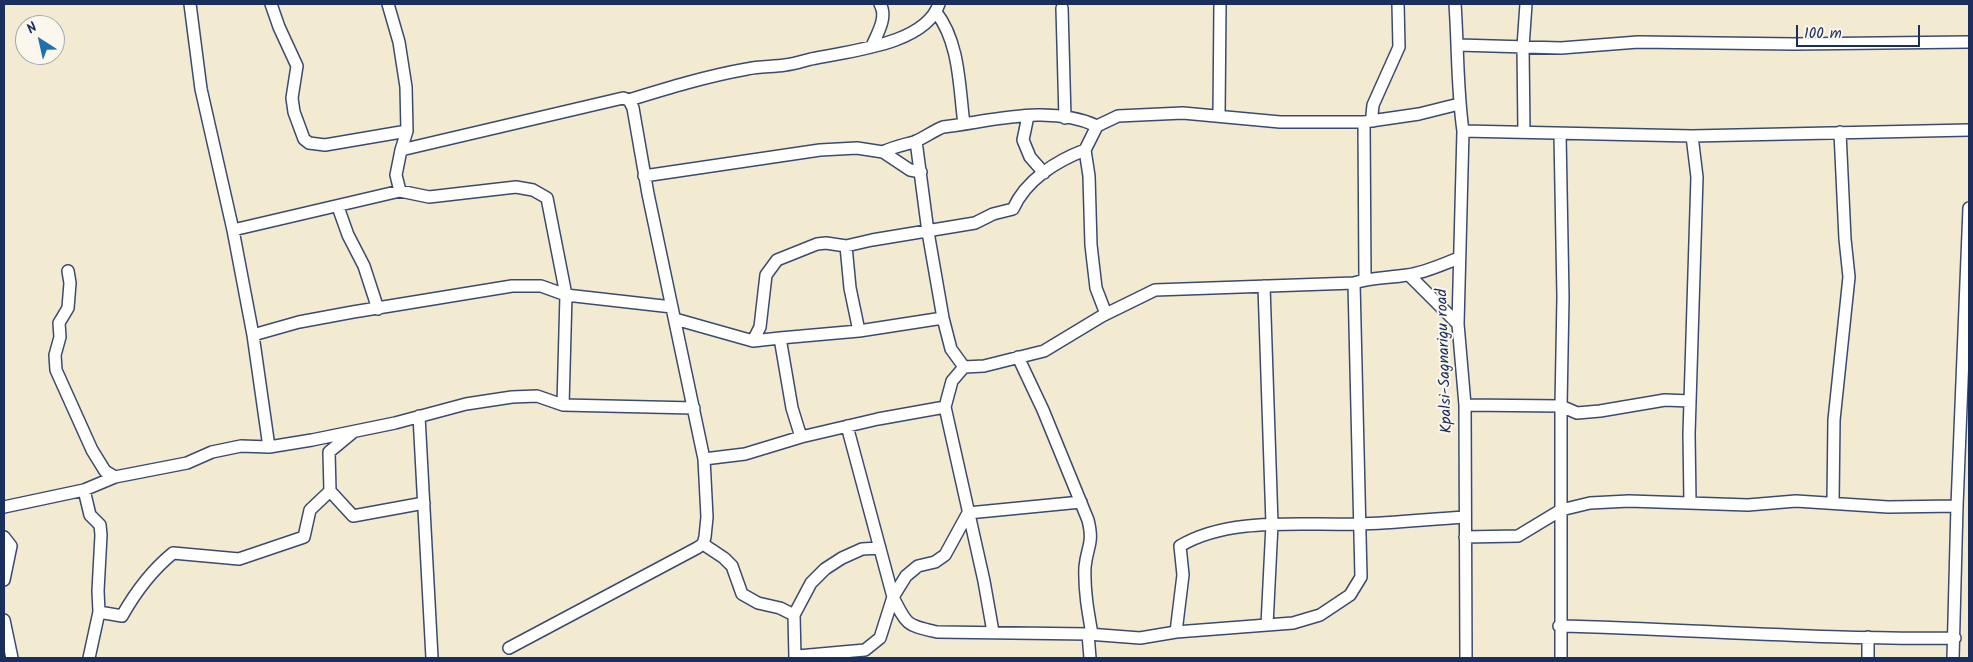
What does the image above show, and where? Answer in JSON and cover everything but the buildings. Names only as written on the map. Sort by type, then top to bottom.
[{"type":"street","points":[[190,4],[201,89],[233,230],[252,335],[269,447]]},
{"type":"street","points":[[271,4],[279,27],[297,66],[292,98],[294,112],[304,139],[309,143],[325,145],[408,131]]},
{"type":"street","points":[[388,4],[399,42],[406,87],[408,131],[401,150],[396,175],[400,191]]},
{"type":"street","points":[[872,46],[879,31],[883,14],[880,4]]},
{"type":"street","points":[[1219,116],[1220,4]]},
{"type":"street","points":[[1365,279],[1368,121],[1372,115],[1373,105],[1399,47],[1398,4]]},
{"type":"street","name":"Kpalsi-Sagnarigu road","points":[[1455,4],[1459,104],[1463,131],[1458,324],[1465,405],[1466,658]]},
{"type":"street","points":[[1524,132],[1523,47],[1526,4]]},
{"type":"street","points":[[401,150],[624,98],[629,100],[681,84],[749,68],[787,65],[812,58],[858,52],[902,37],[921,28],[938,8],[954,45],[964,124]]},
{"type":"street","points":[[1062,8],[1066,118]]},
{"type":"street","points":[[1458,46],[1561,48],[1638,42],[1794,44],[1969,42]]},
{"type":"street","points":[[629,100],[633,108],[644,176],[704,459],[707,517],[703,544]]},
{"type":"street","points":[[1106,314],[1096,288],[1091,245],[1090,184],[1085,150],[1097,126],[1118,116],[1183,113],[1280,122],[1368,121],[1420,114],[1459,104]]},
{"type":"street","points":[[883,152],[894,146],[916,141],[935,130],[964,124],[1043,114],[1086,121],[1097,126]]},
{"type":"street","points":[[1028,116],[1023,140],[1030,157],[1044,173]]},
{"type":"street","points":[[1463,131],[1692,136],[1969,130]]},
{"type":"street","points":[[1833,502],[1834,420],[1849,277],[1845,239],[1840,132]]},
{"type":"street","points":[[1560,134],[1563,297],[1559,626],[1561,658]]},
{"type":"street","points":[[1690,502],[1690,401],[1697,177],[1692,136]]},
{"type":"street","points":[[916,141],[928,232],[943,318],[951,349],[964,367]]},
{"type":"street","points":[[644,176],[820,150],[857,148],[883,152],[910,170],[921,172]]},
{"type":"street","points":[[752,341],[760,327],[766,275],[777,260],[817,244],[826,243],[846,246],[975,223],[993,214],[1013,209],[1018,198],[1030,184],[1064,158],[1085,150]]},
{"type":"street","points":[[233,230],[400,191],[429,197],[516,187],[534,190],[547,198],[566,295],[563,404]]},
{"type":"street","points":[[338,207],[348,234],[364,266],[378,309]]},
{"type":"street","points":[[1953,658],[1957,506],[1965,428],[1969,208]]},
{"type":"street","points":[[846,246],[850,288],[859,331]]},
{"type":"street","points":[[993,632],[984,581],[945,407],[952,381],[964,367],[984,366],[1044,351],[1106,314],[1155,290],[1354,283],[1365,279],[1409,275],[1459,258]]},
{"type":"street","points":[[68,271],[70,283],[68,308],[59,323],[60,337],[55,355],[56,370],[92,450],[104,471],[115,477]]},
{"type":"street","points":[[1409,275],[1458,324]]},
{"type":"street","points":[[847,426],[893,597],[905,622],[916,627],[938,632],[1090,634],[1140,638],[1176,632],[1294,623],[1320,615],[1350,595],[1361,577],[1358,524],[1354,283]]},
{"type":"street","points":[[252,335],[299,322],[512,286],[542,286],[566,295],[672,307]]},
{"type":"street","points":[[1264,286],[1272,524],[1267,625]]},
{"type":"street","points":[[675,319],[752,341],[859,331],[943,318]]},
{"type":"street","points":[[780,338],[792,408],[800,437]]},
{"type":"street","points":[[1018,356],[1043,410],[1081,502],[1091,533],[1085,564],[1090,658]]},
{"type":"street","points":[[4,507],[84,490],[115,477],[186,463],[212,452],[241,446],[269,447],[356,430],[466,404],[512,397],[537,396],[563,404],[694,408]]},
{"type":"street","points":[[1465,405],[1561,406],[1577,413],[1665,400],[1690,401]]},
{"type":"street","points":[[704,459],[745,454],[800,437],[945,407]]},
{"type":"street","points":[[419,416],[432,658]]},
{"type":"street","points":[[356,430],[329,452],[330,491],[353,516],[424,503]]},
{"type":"street","points":[[84,490],[90,516],[100,525],[101,535],[98,591],[99,612],[89,658]]},
{"type":"street","points":[[99,612],[122,616],[136,591],[156,567],[173,553],[239,559],[304,537],[310,510],[330,491]]},
{"type":"street","points":[[1465,537],[1518,536],[1561,510],[1590,503],[1629,501],[1748,505],[1771,502],[1833,502],[1888,507],[1957,506]]},
{"type":"street","points":[[968,513],[1081,502]]},
{"type":"street","points":[[880,548],[862,549],[842,558],[825,569],[811,583],[794,615],[795,658],[798,656],[865,650],[880,638],[893,597],[911,571],[918,566],[935,562],[945,555],[968,513]]},
{"type":"street","points":[[1176,632],[1183,575],[1180,546],[1195,537],[1217,531],[1272,524],[1358,524],[1465,517]]},
{"type":"street","points":[[4,536],[11,546],[4,580]]},
{"type":"street","points":[[1957,542],[1969,543]]},
{"type":"street","points":[[703,544],[724,558],[732,566],[742,594],[758,603],[780,608],[794,615]]},
{"type":"street","points":[[509,648],[703,544]]},
{"type":"street","points":[[4,620],[12,658]]},
{"type":"street","points":[[1559,626],[1868,638],[1955,638]]},
{"type":"street","points":[[1868,638],[1868,658]]}]
